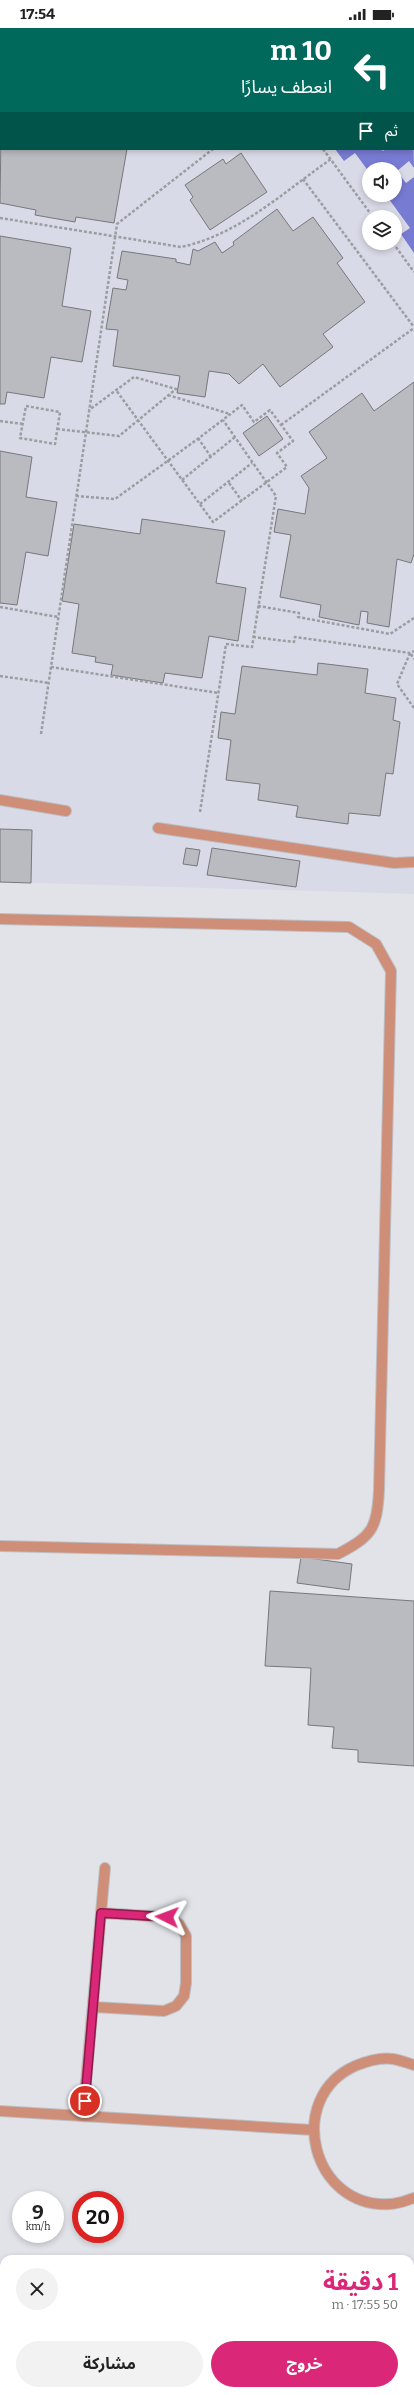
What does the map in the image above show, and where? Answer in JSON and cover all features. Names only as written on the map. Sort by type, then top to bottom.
[{"type":"lane","points":[[0,800],[66,811]]},
{"type":"lane","points":[[158,828],[394,863],[414,862]]},
{"type":"lane","points":[[0,919],[349,927],[376,944],[391,971],[391,995],[378,1518],[362,1541],[338,1554],[0,1546]]},
{"type":"lane","points":[[83,2116],[94,2007],[105,1868]]},
{"type":"lane","points":[[94,2007],[164,2011],[176,2006],[184,1996],[186,1983],[186,1936],[179,1924],[167,1917],[101,1913]]},
{"type":"lane","points":[[414,2064],[393,2059],[369,2060],[347,2070],[329,2086],[318,2107],[313,2130],[317,2154],[322,2165],[328,2175],[345,2192],[367,2202],[391,2204],[414,2198]]},
{"type":"lane","points":[[0,2111],[313,2130]]},
{"type":"path","points":[[41,734],[117,224],[212,150]]},
{"type":"path","points":[[324,150],[368,210]]},
{"type":"path","points":[[0,218],[115,238],[181,247],[199,243],[230,230],[331,159]]},
{"type":"path","points":[[281,425],[414,327],[303,179]]},
{"type":"path","points":[[398,250],[414,272]]},
{"type":"path","points":[[57,429],[119,436],[176,389],[134,377],[89,410]]},
{"type":"path","points":[[76,496],[115,500],[168,461],[242,405],[254,422],[270,410],[293,441],[277,453],[287,467],[213,522],[200,504],[168,461],[116,390]]},
{"type":"path","points":[[168,396],[230,414]]},
{"type":"path","points":[[26,406],[60,412],[57,429],[55,444],[20,438],[26,406]]},
{"type":"path","points":[[197,834],[226,644],[252,647],[276,496],[222,420]]},
{"type":"path","points":[[0,421],[23,424]]},
{"type":"path","points":[[182,480],[235,437]]},
{"type":"path","points":[[198,438],[211,457]]},
{"type":"path","points":[[200,504],[229,483],[252,463]]},
{"type":"path","points":[[229,483],[242,501]]},
{"type":"path","points":[[258,606],[299,613],[298,618],[390,634],[414,618]]},
{"type":"path","points":[[0,607],[58,617]]},
{"type":"path","points":[[253,637],[294,642],[295,637],[410,653],[414,651]]},
{"type":"path","points":[[410,653],[414,659]]},
{"type":"path","points":[[410,653],[397,684],[414,708]]},
{"type":"path","points":[[51,667],[219,693]]},
{"type":"path","points":[[0,676],[49,683]]},
{"type":"shaded area","points":[[0,150],[414,150],[414,894],[0,882]]},
{"type":"water","points":[[336,150],[414,150],[414,168],[409,161],[402,167],[402,162],[362,162],[355,153],[344,161]]},
{"type":"water","points":[[414,177],[414,253],[402,235],[402,233],[410,228],[402,217],[402,210],[397,210],[391,202],[402,202],[402,178],[406,183]]},
{"type":"building","points":[[1,150],[127,150],[114,223],[76,217],[75,222],[35,215],[36,210],[0,203]]},
{"type":"building","points":[[241,153],[267,192],[210,230],[190,200],[193,197],[185,185],[223,159],[226,164]]},
{"type":"building","points":[[277,209],[293,231],[313,217],[343,258],[337,263],[365,302],[323,334],[333,347],[280,387],[263,364],[239,384],[229,374],[209,371],[205,397],[177,393],[180,376],[113,366],[118,330],[106,329],[113,288],[126,290],[128,280],[117,278],[122,251],[176,259],[176,262],[190,265],[193,249],[198,251],[215,242],[222,253],[234,245],[233,242]]},
{"type":"building","points":[[0,236],[71,248],[62,306],[91,311],[82,362],[51,357],[44,398],[7,392],[5,404],[0,404]]},
{"type":"building","points":[[414,382],[414,554],[411,563],[397,559],[389,627],[367,623],[368,612],[361,611],[359,625],[319,617],[321,605],[280,597],[291,535],[274,532],[278,509],[305,514],[309,488],[301,476],[327,458],[309,432],[362,393],[374,411]]},
{"type":"building","points":[[267,416],[283,439],[259,456],[243,433]]},
{"type":"building","points":[[0,451],[32,457],[26,497],[57,502],[48,556],[26,552],[17,605],[0,603]]},
{"type":"building","points":[[142,519],[225,531],[216,583],[246,588],[238,641],[209,636],[202,678],[165,673],[163,683],[111,675],[113,665],[95,662],[96,657],[72,653],[79,604],[62,601],[74,524],[140,534]]},
{"type":"building","points":[[318,663],[368,669],[365,693],[396,698],[393,720],[400,722],[393,774],[386,773],[380,816],[349,813],[348,824],[296,817],[298,806],[258,800],[260,784],[226,780],[231,740],[218,738],[221,712],[235,714],[242,666],[317,675]]},
{"type":"building","points":[[0,829],[32,830],[31,883],[0,882]]},
{"type":"building","points":[[186,848],[200,850],[197,866],[183,864]]},
{"type":"building","points":[[212,848],[300,861],[296,887],[207,875]]},
{"type":"building","points":[[301,1557],[352,1564],[349,1590],[297,1583]]},
{"type":"building","points":[[270,1591],[414,1601],[414,1766],[358,1762],[358,1750],[332,1748],[334,1727],[308,1725],[311,1668],[265,1666]]},
{"type":"route","points":[[85,2101],[101,1913],[167,1917]]}]
